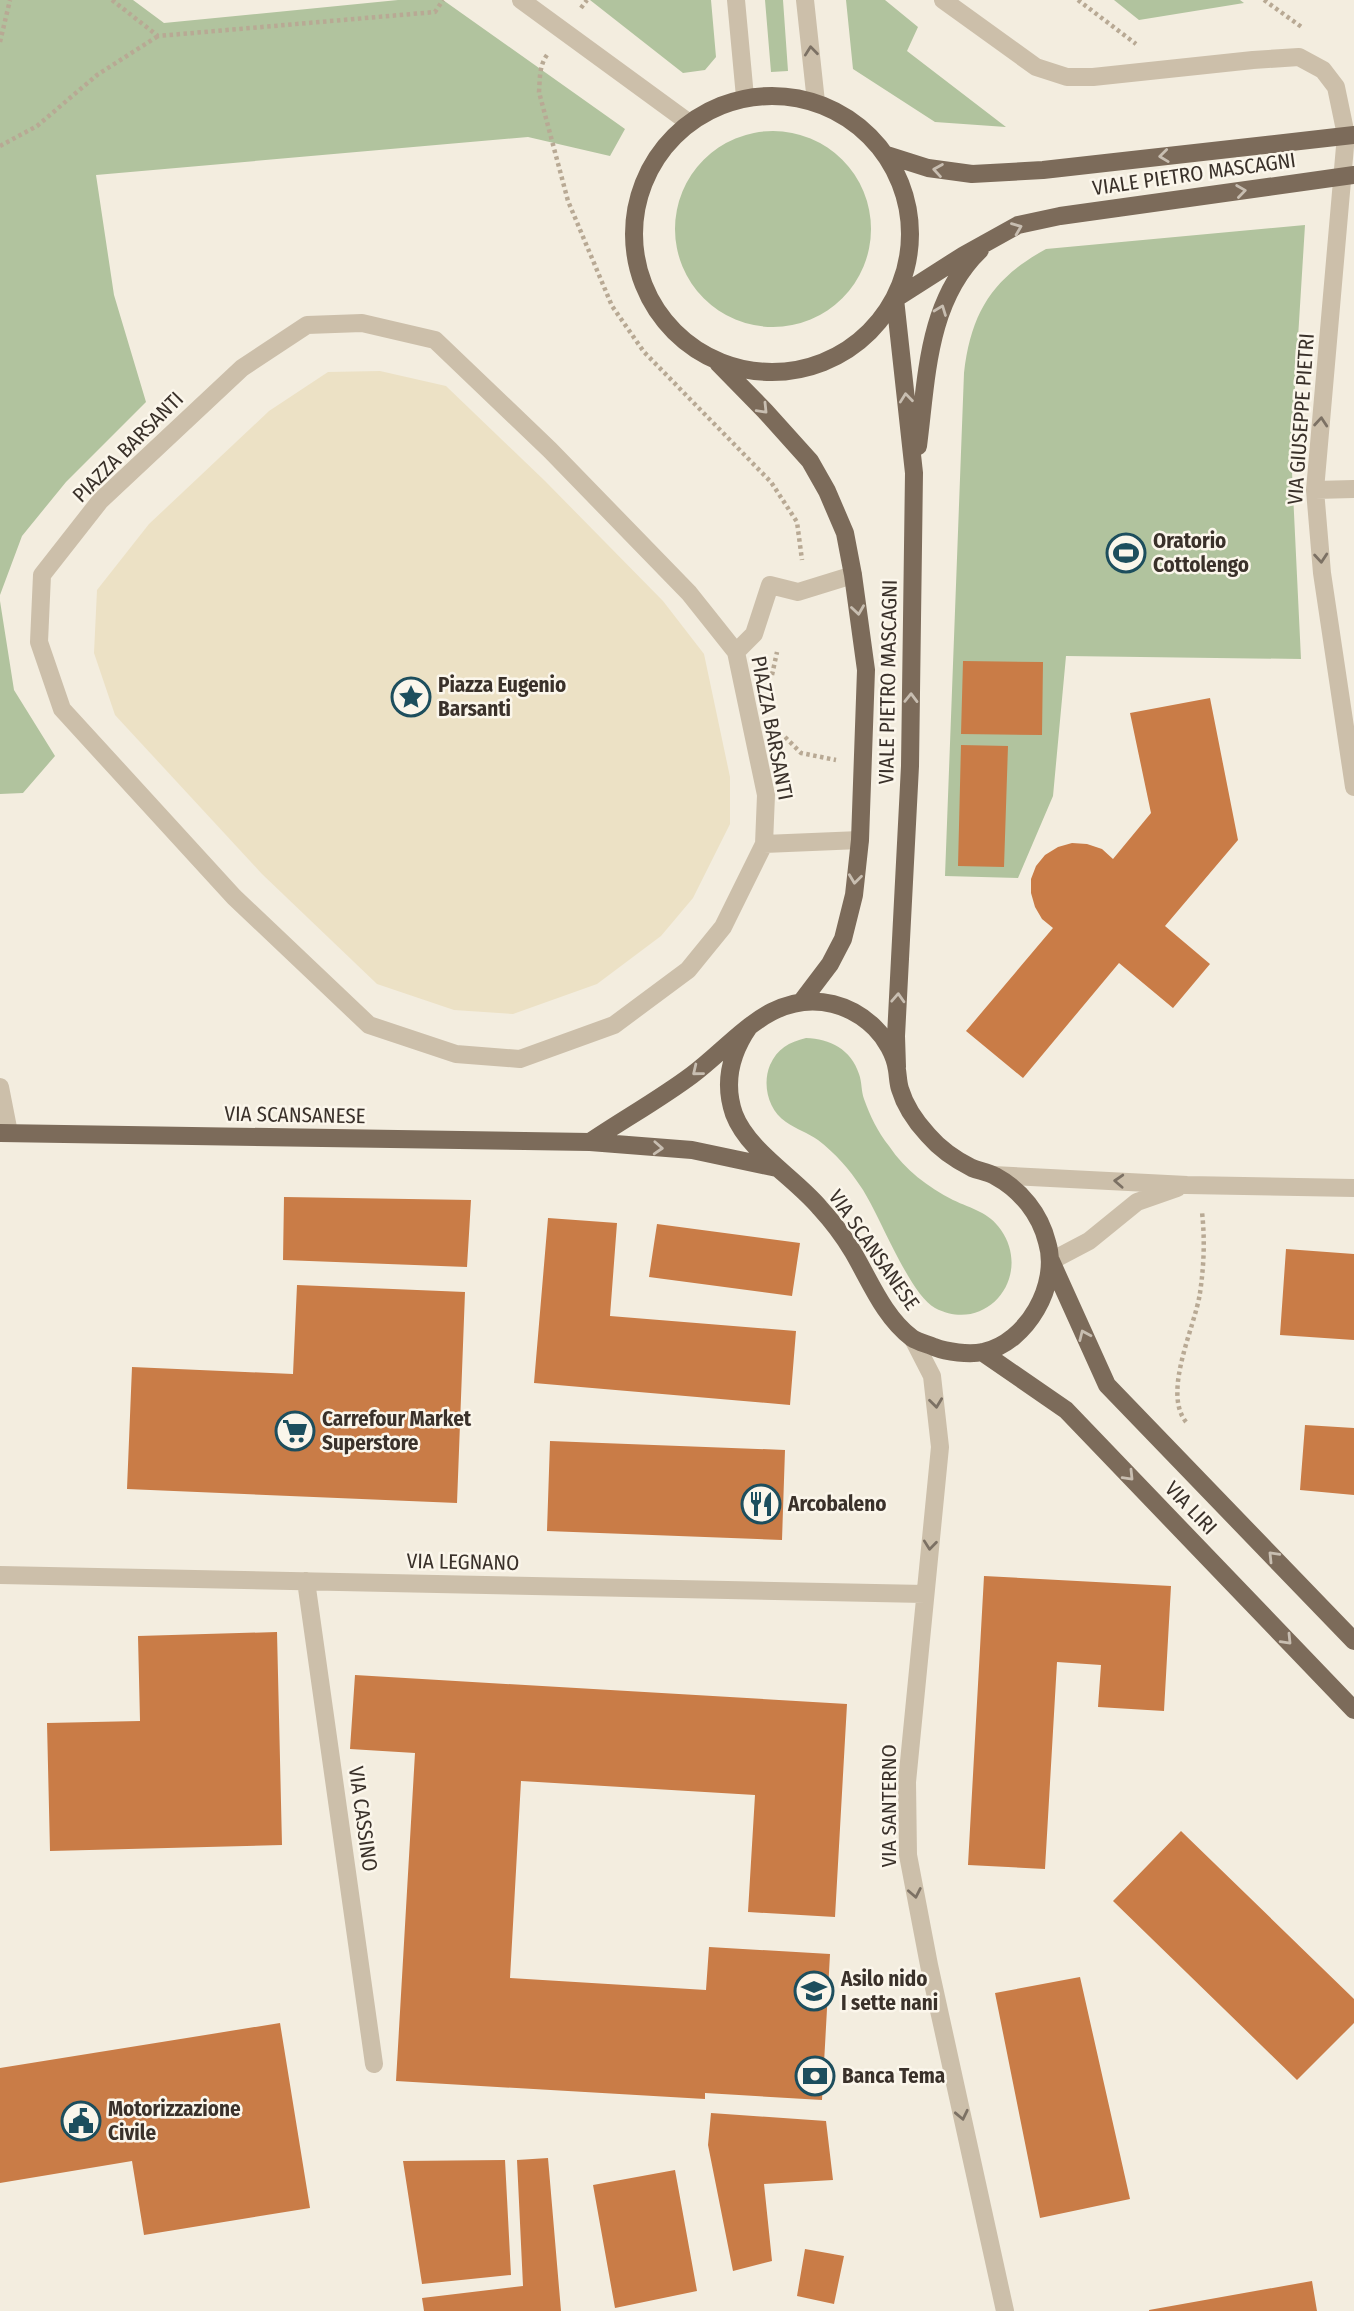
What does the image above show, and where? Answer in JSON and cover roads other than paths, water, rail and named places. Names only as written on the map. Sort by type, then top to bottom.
[{"type":"main road","name":"VIALE PIETRO MASCAGNI","points":[[715,361],[755,372],[797,370],[836,357],[870,332],[895,299],[908,264],[911,226],[903,189],[887,155],[856,123],[816,102],[781,95],[745,97],[715,107],[688,122],[655,157],[635,201],[632,249],[646,296],[675,335],[715,361],[810,461],[827,491],[845,533],[866,670],[860,840],[854,895],[843,939],[830,964],[802,1001]]},
{"type":"main road","name":"VIALE PIETRO MASCAGNI","points":[[887,155],[928,168],[972,174],[1044,170],[1350,135]]},
{"type":"main road","name":"VIALE PIETRO MASCAGNI","points":[[895,299],[964,254],[1018,225],[1060,216],[1349,176]]},
{"type":"main road","points":[[914,473],[931,343],[937,320],[958,278],[973,257],[991,240]]},
{"type":"main road","name":"VIALE PIETRO MASCAGNI","points":[[895,299],[914,473],[910,766],[896,1036],[897,1066]]},
{"type":"main road","name":"VIA SCANSANESE","points":[[590,1142],[694,1074],[764,1014],[782,1005],[802,1001],[822,1001],[843,1006],[861,1016],[883,1038],[897,1066],[899,1087],[920,1126],[952,1156],[1008,1184],[1032,1209],[1042,1226],[1051,1261],[1047,1286],[1031,1318],[1009,1340],[982,1352],[944,1351],[913,1339],[895,1322],[851,1248],[821,1208],[744,1132],[735,1115],[730,1097],[732,1059],[738,1042],[749,1027]]},
{"type":"main road","name":"VIA SCANSANESE","points":[[4,1133],[590,1142],[692,1150],[780,1169]]},
{"type":"main road","name":"VIA LIRI","points":[[1051,1261],[1107,1385],[1354,1641]]},
{"type":"main road","name":"VIA LIRI","points":[[982,1352],[1066,1410],[1354,1710]]},
{"type":"street","points":[[521,0],[688,122]]},
{"type":"street","points":[[736,0],[745,97]]},
{"type":"street","points":[[805,0],[816,102]]},
{"type":"street","name":"VIA GIUSEPPE PIETRI","points":[[948,1],[1036,66],[1066,77],[1093,77],[1299,57],[1323,69],[1336,87],[1350,135],[1349,176],[1315,490],[1322,573],[1354,787]]},
{"type":"street","name":"PIAZZA BARSANTI","points":[[362,323],[435,340],[550,450],[689,593],[736,652],[766,794],[764,844],[723,927],[688,970],[614,1025],[520,1059],[456,1054],[369,1025],[234,897],[61,709],[39,642],[42,575],[100,501],[242,368],[307,325],[362,323]]},
{"type":"street","points":[[1315,490],[1354,489]]},
{"type":"street","points":[[736,652],[754,634],[770,585],[798,592],[853,575]]},
{"type":"street","points":[[764,844],[860,840]]},
{"type":"street","points":[[0,1087],[4,1133]]},
{"type":"street","name":"VIA SCANSANESE","points":[[993,1175],[1187,1185],[1354,1188]]},
{"type":"street","name":"VIA SCANSANESE","points":[[1051,1261],[1089,1241],[1137,1202],[1187,1185]]},
{"type":"street","name":"VIA SANTERNO","points":[[913,1339],[932,1376],[940,1447],[907,1782],[908,1855],[932,1978],[1005,2311]]},
{"type":"street","name":"VIA LEGNANO","points":[[0,1575],[925,1594]]},
{"type":"street","name":"VIA CASSINO","points":[[306,1581],[374,2064]]},
{"type":"place","name":"Oratorio Cottolengo","points":[[1126,553]]},
{"type":"place","name":"Piazza Eugenio Barsanti","points":[[411,697]]},
{"type":"place","name":"Carrefour Market Superstore","points":[[295,1431]]},
{"type":"place","name":"Arcobaleno","points":[[761,1504]]},
{"type":"place","name":"Asilo nido I sette nani","points":[[814,1991]]},
{"type":"place","name":"Banca Tema","points":[[815,2076]]},
{"type":"place","name":"Motorizzazione Civile","points":[[81,2121]]}]
